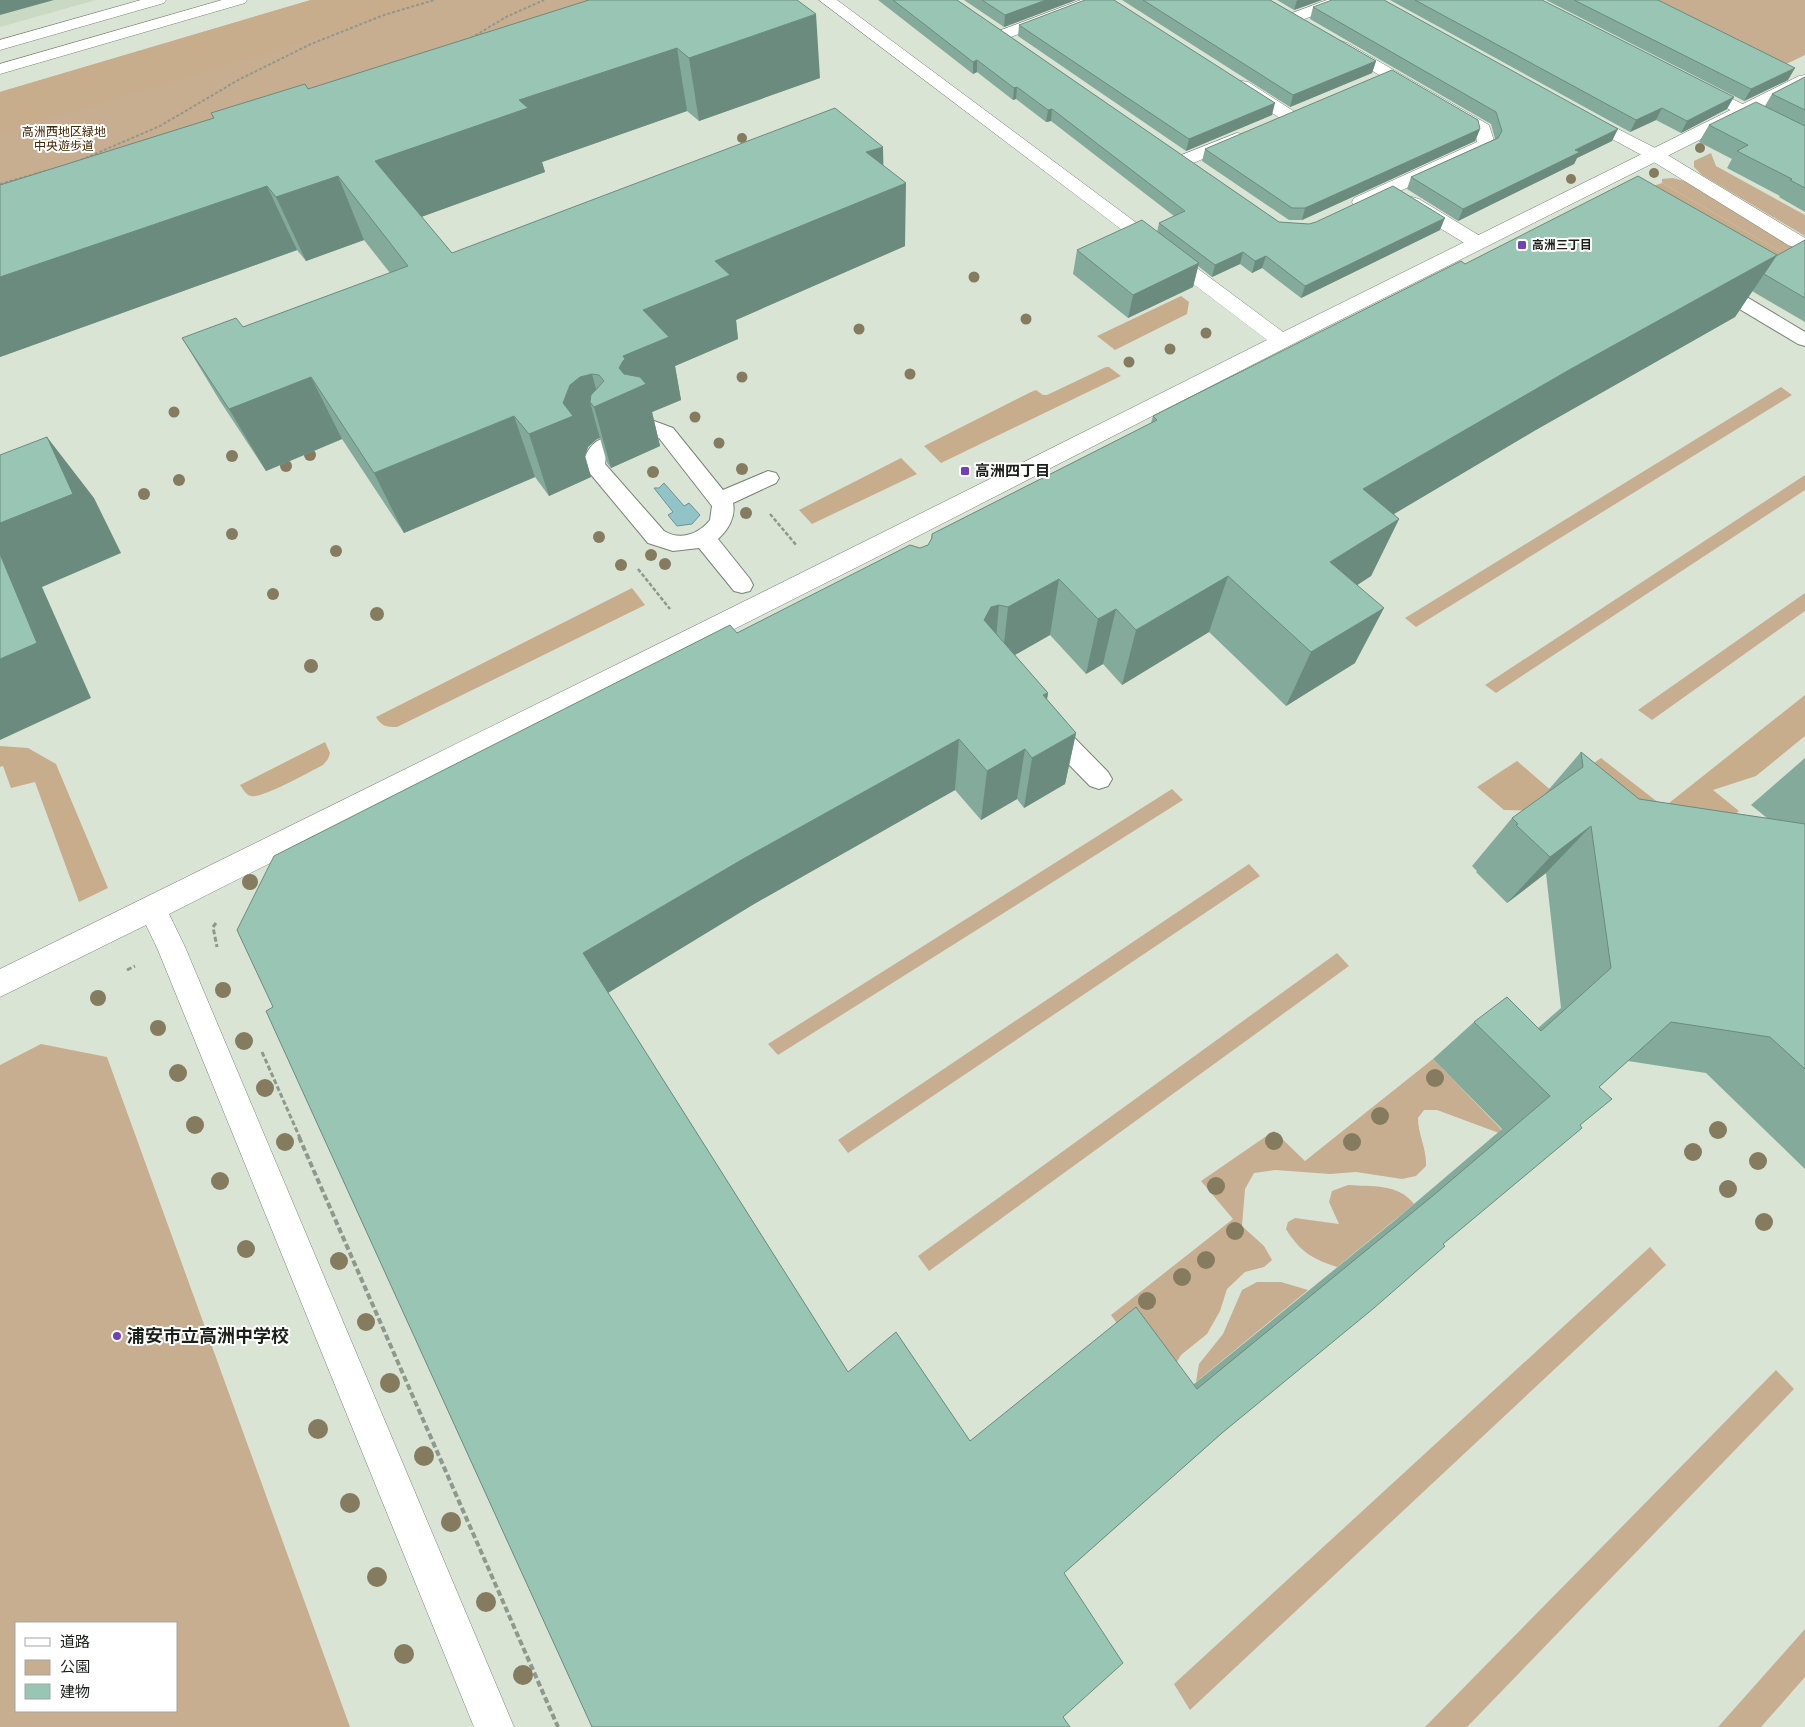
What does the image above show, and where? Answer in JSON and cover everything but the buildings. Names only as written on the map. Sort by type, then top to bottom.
[{"type":"street","points":[[0,45],[158,0]]},
{"type":"street","points":[[0,69],[239,0]]},
{"type":"street","points":[[827,0],[1282,341]]},
{"type":"street","points":[[1002,35],[1096,0]]},
{"type":"street","points":[[1293,18],[1341,0]]},
{"type":"street","points":[[1278,9],[1309,27]]},
{"type":"street","points":[[987,25],[1018,46]]},
{"type":"street","points":[[1325,36],[1483,129],[1486,144],[1347,208]]},
{"type":"street","points":[[1370,81],[1388,74]]},
{"type":"street","points":[[1232,79],[1289,116]]},
{"type":"street","points":[[1684,80],[1805,142]]},
{"type":"street","points":[[0,984],[875,548],[1282,341],[1805,80]]},
{"type":"street","points":[[1566,106],[1655,155],[1795,241],[1805,245]]},
{"type":"street","points":[[1272,123],[1307,108]]},
{"type":"street","points":[[1185,160],[1254,131]]},
{"type":"street","points":[[1168,149],[1200,170]]},
{"type":"street","points":[[1390,189],[1478,243]]},
{"type":"street","points":[[151,908],[171,947],[494,1727]]},
{"type":"lane","points":[[1568,198],[1588,210]]},
{"type":"lane","points":[[1696,274],[1805,340]]},
{"type":"lane","points":[[608,444],[596,453],[594,465],[656,537],[663,542],[680,544],[704,538],[713,532],[723,519],[723,504],[666,434],[654,428],[646,429]]},
{"type":"lane","points":[[720,500],[768,478]]},
{"type":"lane","points":[[704,538],[742,584]]},
{"type":"lane","points":[[875,548],[891,565]]},
{"type":"lane","points":[[1034,712],[1099,779]]},
{"type":"path","points":[[74,162],[134,140],[186,113],[239,79],[300,49],[392,11],[434,0]]},
{"type":"path","points":[[471,38],[494,22],[522,8],[544,0]]},
{"type":"path","points":[[0,184],[55,168]]},
{"type":"path","points":[[258,1043],[558,1727]]},
{"type":"shaded area","points":[[0,0],[96,0],[0,27]]},
{"type":"shaded area","points":[[311,0],[440,0],[0,134],[0,92]]},
{"type":"shaded area","points":[[1662,183],[1805,266],[1805,275],[1653,186]]},
{"type":"shaded area","points":[[1181,296],[1189,302],[1187,314],[1115,350],[1097,336]]},
{"type":"shaded area","points":[[1109,367],[1121,376],[941,463],[924,446],[1031,392],[1036,390],[1043,395],[1047,395]]},
{"type":"shaded area","points":[[901,458],[917,474],[812,524],[799,510]]},
{"type":"shaded area","points":[[632,588],[645,605],[397,727],[384,725],[376,717]]},
{"type":"shaded area","points":[[1805,695],[1805,736],[1756,776],[1713,790],[1739,811],[1706,839],[1547,811],[1504,810],[1477,787],[1517,761],[1553,792],[1601,758],[1664,807]]},
{"type":"shaded area","points":[[325,742],[330,753],[328,759],[323,765],[298,778],[257,796],[251,796],[240,785]]},
{"type":"shaded area","points":[[0,746],[28,748],[56,764],[108,888],[79,902],[35,782],[11,788],[3,766],[0,767]]},
{"type":"green space","name":"高洲西地区緑地 中央遊歩道","points":[[311,0],[702,0],[0,226],[0,92]]},
{"type":"green space","points":[[1632,0],[1805,0],[1805,55],[1774,70]]},
{"type":"green space","points":[[1711,153],[1716,166],[1805,215],[1805,236],[1702,175],[1694,167],[1694,161]]},
{"type":"green space","points":[[1673,178],[1688,182],[1799,247],[1805,266],[1662,183],[1662,179]]},
{"type":"green space","points":[[1781,387],[1792,395],[1416,627],[1405,618]]},
{"type":"green space","points":[[1805,475],[1805,490],[1496,693],[1485,685]]},
{"type":"green space","points":[[1805,593],[1805,611],[1652,720],[1638,710]]},
{"type":"green space","points":[[1172,789],[1183,800],[778,1055],[768,1044]]},
{"type":"green space","points":[[1249,864],[1260,876],[848,1153],[838,1140]]},
{"type":"green space","points":[[1337,953],[1349,966],[929,1271],[918,1256]]},
{"type":"green space","name":"浦安市立高洲中学校","points":[[41,1044],[107,1057],[350,1727],[0,1727],[0,1065]]},
{"type":"green space","points":[[1433,1059],[1501,1129],[1499,1133],[1437,1110],[1424,1110],[1418,1118],[1426,1166],[1416,1176],[1402,1179],[1356,1172],[1330,1174],[1275,1170],[1254,1173],[1245,1189],[1242,1226],[1264,1246],[1272,1260],[1264,1267],[1245,1272],[1227,1289],[1220,1311],[1207,1334],[1181,1355],[1162,1387],[1111,1315],[1233,1219],[1201,1181],[1274,1131],[1305,1161]]},
{"type":"green space","points":[[1348,1185],[1392,1189],[1408,1197],[1414,1204],[1337,1267],[1308,1254],[1296,1244],[1286,1229],[1288,1222],[1295,1218],[1339,1224],[1329,1202],[1332,1191]]},
{"type":"green space","points":[[1650,1247],[1666,1265],[1190,1710],[1174,1684]]},
{"type":"green space","points":[[1257,1282],[1281,1282],[1308,1290],[1196,1382],[1199,1364],[1223,1334],[1242,1290]]},
{"type":"green space","points":[[1776,1370],[1794,1389],[1467,1727],[1425,1727]]},
{"type":"green space","points":[[1805,1629],[1805,1677],[1761,1727],[1718,1727]]},
{"type":"water","points":[[664,483],[684,506],[689,503],[700,515],[692,524],[677,526],[668,515],[673,512],[654,488],[659,488]]},
{"type":"place","name":"高洲三丁目","points":[[1522,245]]},
{"type":"place","name":"高洲四丁目","points":[[965,471]]},
{"type":"place","name":"浦安市立高洲中学校","points":[[117,1336]]}]
